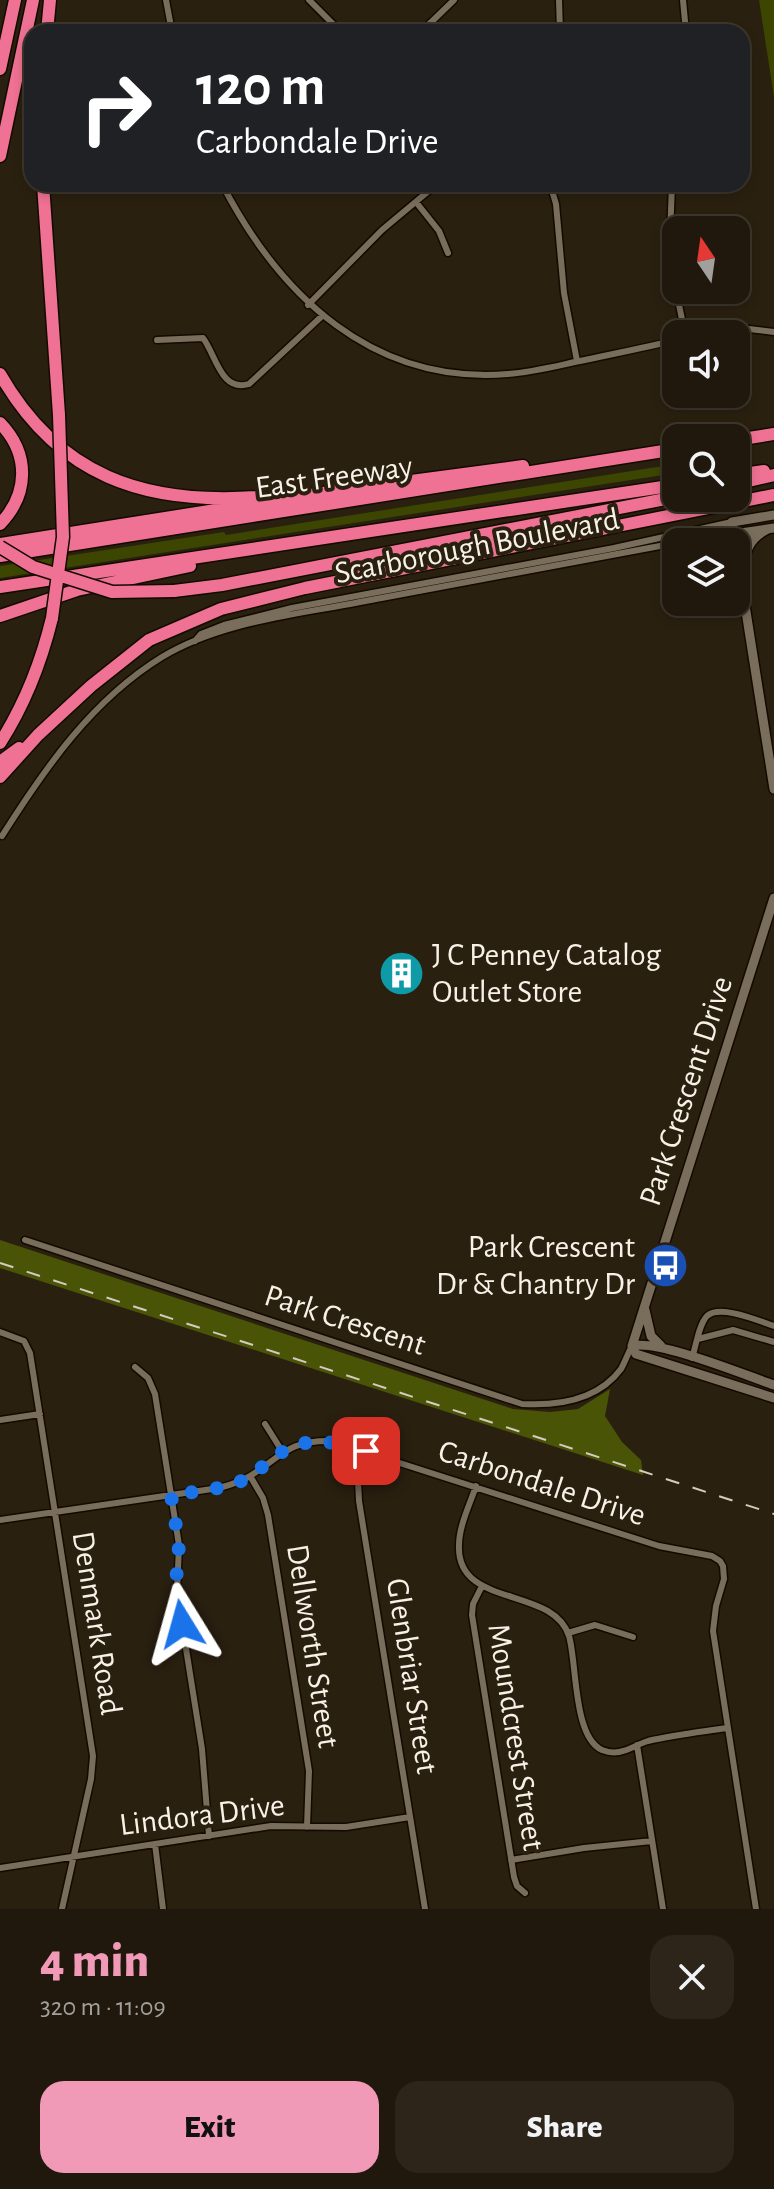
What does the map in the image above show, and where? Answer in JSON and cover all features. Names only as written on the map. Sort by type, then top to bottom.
[{"type":"highway","points":[[0,69],[15,0]]},
{"type":"highway","points":[[28,24],[33,0]]},
{"type":"highway","points":[[48,24],[50,0]]},
{"type":"highway","points":[[0,156],[24,42]]},
{"type":"highway","points":[[0,136],[9,112]]},
{"type":"highway","points":[[0,743],[25,699],[41,659],[52,618],[63,537],[59,415],[44,192]]},
{"type":"highway","points":[[0,374],[16,402],[48,439],[81,464],[119,483],[156,494],[196,498],[336,491]]},
{"type":"highway","points":[[0,423],[18,452],[23,477],[16,504],[0,524]]},
{"type":"highway","points":[[750,438],[774,434]]},
{"type":"highway","points":[[0,545],[336,491],[662,451]]},
{"type":"highway","name":"East Freeway","points":[[0,556],[662,451]]},
{"type":"highway","points":[[750,474],[774,472]]},
{"type":"highway","points":[[750,480],[774,472]]},
{"type":"highway","name":"East Freeway","points":[[0,587],[662,487]]},
{"type":"highway","points":[[0,777],[38,735],[91,686],[149,640],[221,609],[305,588],[774,495]]},
{"type":"highway","points":[[0,545],[33,567],[112,592],[174,591],[222,585],[662,500]]},
{"type":"highway","points":[[314,567],[359,566],[564,528],[755,500]]},
{"type":"highway","points":[[0,616],[87,588],[284,546]]},
{"type":"highway","points":[[0,762],[38,735]]},
{"type":"street","points":[[166,0],[170,24]]},
{"type":"street","points":[[309,0],[333,24]]},
{"type":"street","points":[[429,24],[454,0]]},
{"type":"street","points":[[559,0],[560,24]]},
{"type":"street","points":[[683,0],[685,24]]},
{"type":"street","points":[[228,192],[268,260],[308,305],[369,346],[415,365],[441,372],[508,374],[662,343]]},
{"type":"street","points":[[308,305],[363,248],[428,192]]},
{"type":"street","points":[[552,192],[564,293],[577,361]]},
{"type":"street","points":[[671,216],[672,192]]},
{"type":"street","points":[[416,202],[439,231],[448,253]]},
{"type":"street","points":[[157,340],[203,338],[225,378],[241,386],[249,384],[322,316]]},
{"type":"street","points":[[750,329],[774,332]]},
{"type":"street","name":"Scarborough Boulevard","points":[[195,641],[201,634],[224,625],[292,608],[774,515]]},
{"type":"street","points":[[732,522],[733,528]]},
{"type":"street","points":[[750,536],[771,528]]},
{"type":"street","points":[[750,545],[754,538],[771,528]]},
{"type":"street","name":"Scarborough Boulevard","points":[[2,836],[54,759],[97,708],[156,661],[195,641],[269,619],[662,546]]},
{"type":"street","points":[[747,616],[774,789]]},
{"type":"street","name":"Park Crescent Drive","points":[[632,1346],[773,903]]},
{"type":"street","name":"Park Crescent","points":[[25,1240],[522,1404],[546,1405],[586,1396],[621,1369],[632,1346]]},
{"type":"street","points":[[644,1306],[651,1336],[655,1343],[667,1350]]},
{"type":"street","points":[[692,1358],[704,1319],[718,1311],[774,1326]]},
{"type":"street","points":[[698,1339],[733,1330],[774,1342]]},
{"type":"street","name":"Denmark Road","points":[[0,1332],[27,1344],[93,1756],[91,1779],[62,1909]]},
{"type":"street","points":[[774,1385],[667,1350],[641,1343],[632,1346],[636,1354],[774,1398]]},
{"type":"street","points":[[135,1367],[148,1378],[153,1388],[179,1545],[177,1592],[202,1749],[209,1836]]},
{"type":"street","points":[[0,1420],[40,1414]]},
{"type":"street","points":[[265,1424],[282,1451]]},
{"type":"street","name":"Carbondale Drive","points":[[0,1520],[219,1488],[250,1476],[282,1451],[298,1445],[322,1441],[342,1443],[659,1546],[703,1554],[720,1561],[724,1572],[713,1623],[727,1728]]},
{"type":"street","name":"Glenbriar Street","points":[[366,1451],[358,1480],[359,1501],[425,1909]]},
{"type":"street","name":"Dellworth Street","points":[[250,1476],[263,1498],[270,1530],[309,1771],[307,1827]]},
{"type":"street","points":[[476,1486],[459,1551],[467,1571],[482,1586],[545,1608],[558,1618],[568,1633],[584,1727],[589,1739],[599,1749],[612,1753],[625,1751],[637,1745],[727,1728],[756,1909]]},
{"type":"street","name":"Moundcrest Street","points":[[482,1586],[473,1604],[472,1615],[511,1860],[517,1886],[525,1893]]},
{"type":"street","points":[[568,1633],[595,1625],[633,1637]]},
{"type":"street","points":[[637,1745],[663,1909]]},
{"type":"street","name":"Lindora Drive","points":[[0,1868],[271,1826],[346,1827],[410,1817]]},
{"type":"street","points":[[511,1860],[652,1841]]},
{"type":"street","points":[[155,1844],[163,1909]]},
{"type":"green space","points":[[759,0],[774,0],[774,97]]},
{"type":"green space","points":[[662,466],[662,475],[0,578],[0,566],[224,532],[226,535]]},
{"type":"green space","points":[[0,1240],[513,1409],[550,1412],[578,1409],[610,1389],[605,1416],[622,1442],[641,1460],[643,1475],[0,1268]]},
{"type":"railway","points":[[0,1263],[774,1514]]},
{"type":"place","name":"J C Penney Catalog Outlet Store","points":[[401,973]]},
{"type":"place","name":"Park Crescent Dr & Chantry Dr","points":[[666,1265]]},
{"type":"route","points":[[182,1624],[176,1582],[179,1545],[171,1495],[219,1488],[241,1481],[282,1451],[310,1442],[331,1441],[366,1451]]}]
